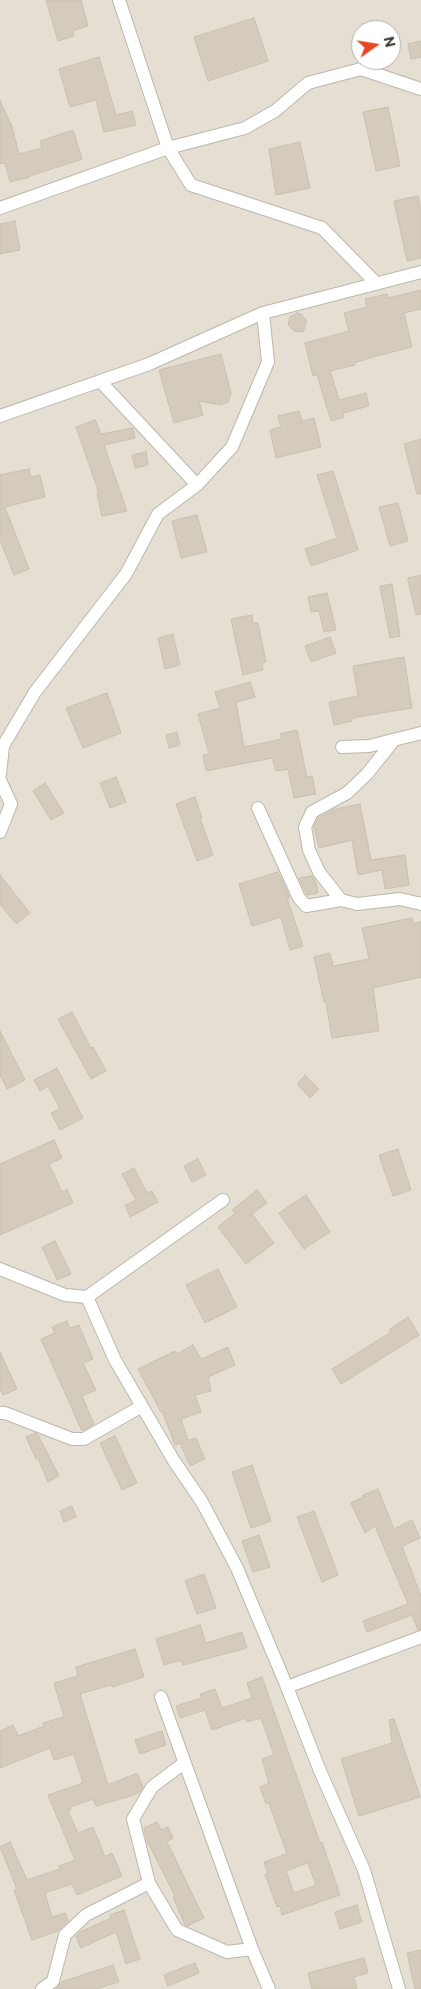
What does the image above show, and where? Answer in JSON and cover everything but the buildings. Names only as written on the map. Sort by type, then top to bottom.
[{"type":"street","points":[[119,0],[168,148],[191,185],[322,228],[376,283]]},
{"type":"street","points":[[0,208],[168,148],[245,128],[275,110],[308,83],[361,69],[421,89]]},
{"type":"street","points":[[0,416],[149,364],[263,313],[421,272]]},
{"type":"street","points":[[0,774],[3,746],[35,692],[126,574],[158,514],[197,484],[232,447],[268,362],[263,313]]},
{"type":"street","points":[[100,381],[197,484]]},
{"type":"street","points":[[342,747],[369,746],[421,733]]},
{"type":"street","points":[[341,900],[319,872],[309,850],[305,827],[312,812],[347,793],[367,774],[394,740]]},
{"type":"street","points":[[0,780],[11,804],[0,832]]},
{"type":"street","points":[[258,808],[299,898],[306,906],[341,900],[357,904],[400,899],[421,904]]},
{"type":"street","points":[[0,1269],[65,1295],[87,1297],[223,1200]]},
{"type":"street","points":[[87,1297],[115,1360],[174,1461],[202,1502],[238,1568],[288,1687],[320,1771],[364,1870],[398,1989]]},
{"type":"street","points":[[0,1413],[5,1413],[72,1439],[84,1439],[142,1406]]},
{"type":"street","points":[[288,1687],[421,1637]]},
{"type":"street","points":[[161,1697],[252,1950],[269,1989]]},
{"type":"street","points":[[184,1763],[152,1788],[133,1819],[149,1883],[177,1930],[227,1952],[252,1950]]},
{"type":"street","points":[[42,1989],[53,1981],[64,1935],[86,1915],[149,1883]]},
{"type":"shaded area","points":[[0,0],[421,0],[421,1989],[0,1989]]}]
